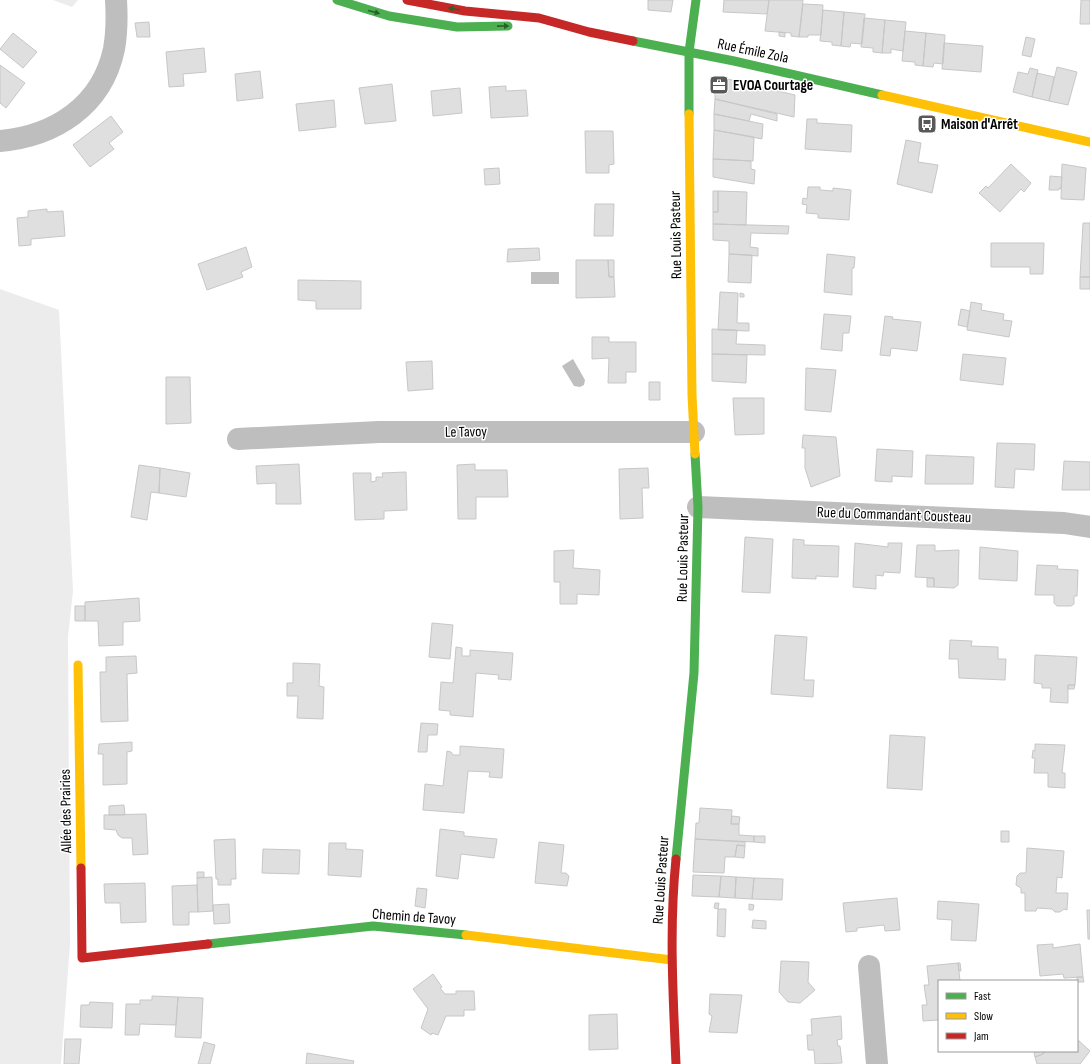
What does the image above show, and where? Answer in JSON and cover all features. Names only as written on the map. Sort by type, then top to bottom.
[{"type":"street","points":[[0,142],[20,140],[42,133],[62,124],[82,108],[96,90],[107,69],[114,50],[117,28],[116,0]]},
{"type":"street","points":[[337,0],[389,16],[457,27],[523,26],[589,32]]},
{"type":"street","name":"Rue Émile Zola","points":[[407,0],[465,11],[520,15],[589,32],[689,52],[1090,142]]},
{"type":"street","name":"Rue Louis Pasteur","points":[[676,1064],[672,960],[672,898],[694,673],[697,588],[698,507],[692,396],[689,52],[696,0]]},
{"type":"street","name":"Le Tavoy","points":[[238,439],[360,433],[517,431],[694,432]]},
{"type":"street","name":"Rue du Commandant Cousteau","points":[[698,507],[1064,523],[1090,527]]},
{"type":"street","name":"Allée des Prairies","points":[[78,665],[82,958]]},
{"type":"street","name":"Chemin de Tavoy","points":[[82,958],[373,926],[395,927],[672,960]]},
{"type":"street","points":[[869,966],[877,1064]]},
{"type":"shaded area","points":[[53,0],[78,0],[72,7]]},
{"type":"shaded area","points":[[531,272],[559,272],[559,284],[531,284]]},
{"type":"shaded area","points":[[0,289],[59,310],[73,591],[68,637],[70,944],[61,1064],[0,1064]]},
{"type":"shaded area","points":[[573,359],[585,380],[584,385],[580,387],[574,386],[562,366]]},
{"type":"building","points":[[648,0],[673,0],[671,12],[648,10]]},
{"type":"building","points":[[724,0],[769,0],[767,14],[723,12]]},
{"type":"building","points":[[769,0],[803,0],[799,37],[791,36],[791,33],[765,31]]},
{"type":"building","points":[[1081,0],[1090,0],[1090,24],[1080,24]]},
{"type":"building","points":[[803,4],[823,5],[821,35],[799,37]]},
{"type":"building","points":[[823,10],[844,12],[841,46],[832,45],[832,42],[820,41]]},
{"type":"building","points":[[844,12],[865,14],[862,44],[851,43],[850,47],[841,46]]},
{"type":"building","points":[[864,18],[885,20],[882,53],[873,52],[873,48],[861,47]]},
{"type":"building","points":[[885,20],[906,22],[903,51],[891,49],[891,53],[882,53]]},
{"type":"building","points":[[149,22],[150,37],[137,37],[135,23]]},
{"type":"building","points":[[905,31],[926,33],[923,66],[915,65],[915,62],[902,61]]},
{"type":"building","points":[[779,32],[785,33],[785,37],[779,36]]},
{"type":"building","points":[[13,33],[37,52],[23,68],[0,49]]},
{"type":"building","points":[[926,33],[945,35],[943,64],[934,63],[933,67],[923,66]]},
{"type":"building","points":[[1026,37],[1035,39],[1031,57],[1022,55]]},
{"type":"building","points":[[944,43],[983,46],[981,72],[942,69]]},
{"type":"building","points":[[204,48],[206,72],[183,74],[184,86],[169,87],[166,52]]},
{"type":"building","points":[[0,65],[25,83],[6,108],[0,103]]},
{"type":"building","points":[[1057,67],[1077,72],[1068,105],[1049,101]]},
{"type":"building","points":[[1030,68],[1038,70],[1032,97],[1013,92],[1018,72],[1028,74]]},
{"type":"building","points":[[260,71],[263,98],[237,101],[235,74]]},
{"type":"building","points":[[1037,73],[1054,77],[1049,101],[1032,97]]},
{"type":"building","points":[[715,76],[795,95],[794,117],[715,99]]},
{"type":"building","points":[[392,84],[396,121],[365,124],[359,88]]},
{"type":"building","points":[[506,86],[506,91],[526,90],[528,116],[491,118],[489,87]]},
{"type":"building","points":[[460,88],[462,113],[433,116],[431,91]]},
{"type":"building","points":[[715,99],[777,114],[777,121],[751,114],[749,121],[714,114]]},
{"type":"building","points":[[334,100],[336,127],[299,131],[296,104]]},
{"type":"building","points":[[714,114],[763,124],[762,139],[714,130]]},
{"type":"building","points":[[111,116],[123,132],[109,143],[114,149],[90,167],[73,145]]},
{"type":"building","points":[[807,119],[817,119],[817,123],[852,125],[851,152],[805,149]]},
{"type":"building","points":[[714,130],[754,137],[753,161],[713,159]]},
{"type":"building","points":[[585,131],[613,131],[614,164],[609,165],[609,173],[586,173]]},
{"type":"building","points":[[906,140],[921,143],[918,162],[938,165],[932,193],[897,184]]},
{"type":"building","points":[[713,159],[751,161],[751,169],[755,170],[754,184],[713,177]]},
{"type":"building","points":[[1011,164],[1031,183],[1024,192],[1021,189],[1000,212],[979,193],[986,186],[988,188]]},
{"type":"building","points":[[1062,164],[1086,168],[1084,200],[1061,199]]},
{"type":"building","points":[[499,168],[500,184],[485,185],[484,169]]},
{"type":"building","points":[[1050,176],[1062,177],[1061,189],[1049,190]]},
{"type":"building","points":[[808,187],[820,187],[820,190],[833,191],[833,188],[851,190],[849,220],[818,218],[818,214],[806,213],[807,205],[802,204],[803,198],[807,199]]},
{"type":"building","points":[[713,191],[718,191],[718,212],[713,212]]},
{"type":"building","points":[[718,191],[747,192],[746,225],[713,224],[713,212],[718,212]]},
{"type":"building","points":[[595,204],[614,204],[613,236],[594,236]]},
{"type":"building","points":[[47,209],[47,212],[63,211],[65,236],[31,239],[31,245],[19,246],[17,218],[28,217],[28,211]]},
{"type":"building","points":[[1083,223],[1090,223],[1090,277],[1080,277]]},
{"type":"building","points":[[713,224],[789,226],[788,234],[751,233],[750,247],[758,248],[758,256],[729,254],[729,241],[713,240]]},
{"type":"building","points":[[991,243],[1044,243],[1043,274],[1030,274],[1030,267],[991,267]]},
{"type":"building","points":[[246,247],[252,267],[241,272],[243,277],[207,290],[198,264]]},
{"type":"building","points":[[539,248],[540,260],[507,262],[508,249]]},
{"type":"building","points":[[729,254],[752,255],[751,283],[728,282]]},
{"type":"building","points":[[827,254],[855,257],[854,268],[852,268],[852,295],[824,292]]},
{"type":"building","points":[[576,260],[608,260],[609,277],[614,277],[615,297],[576,298]]},
{"type":"building","points":[[608,260],[614,260],[614,277],[609,277]]},
{"type":"building","points":[[1080,277],[1090,277],[1090,289],[1080,289]]},
{"type":"building","points":[[298,280],[361,281],[361,309],[316,309],[316,301],[298,300]]},
{"type":"building","points":[[720,292],[738,293],[737,323],[749,323],[749,331],[718,330]]},
{"type":"building","points":[[740,293],[744,294],[744,297],[740,297]]},
{"type":"building","points":[[971,302],[982,304],[981,310],[1004,314],[1003,320],[1012,321],[1009,337],[967,330]]},
{"type":"building","points":[[961,309],[970,311],[967,327],[958,325]]},
{"type":"building","points":[[824,314],[851,316],[849,333],[843,333],[842,351],[821,349]]},
{"type":"building","points":[[885,316],[893,317],[892,319],[921,322],[917,351],[891,348],[890,356],[880,355]]},
{"type":"building","points":[[712,329],[737,330],[736,344],[765,345],[765,355],[712,354]]},
{"type":"building","points":[[592,337],[609,337],[609,342],[636,342],[636,372],[626,372],[626,383],[608,383],[609,358],[592,359]]},
{"type":"building","points":[[712,354],[747,355],[746,383],[712,381]]},
{"type":"building","points":[[963,354],[1006,358],[1003,385],[960,380]]},
{"type":"building","points":[[432,361],[433,389],[408,391],[406,362]]},
{"type":"building","points":[[806,368],[836,370],[831,412],[805,410]]},
{"type":"building","points":[[166,377],[190,377],[191,423],[166,424]]},
{"type":"building","points":[[649,382],[660,382],[660,400],[649,400]]},
{"type":"building","points":[[733,398],[764,398],[764,434],[735,435]]},
{"type":"building","points":[[803,435],[836,437],[840,476],[811,487],[805,468],[805,448],[802,448]]},
{"type":"building","points":[[997,443],[1035,444],[1034,470],[1015,469],[1014,488],[995,487]]},
{"type":"building","points":[[877,449],[913,451],[912,477],[892,476],[892,482],[875,481]]},
{"type":"building","points":[[926,455],[974,457],[973,484],[925,484]]},
{"type":"building","points":[[1064,461],[1090,462],[1090,490],[1062,490]]},
{"type":"building","points":[[299,464],[301,504],[276,504],[276,483],[257,484],[256,466]]},
{"type":"building","points":[[475,464],[475,470],[507,470],[508,497],[476,497],[476,519],[458,519],[457,465]]},
{"type":"building","points":[[139,465],[160,468],[159,493],[151,492],[147,520],[131,517]]},
{"type":"building","points":[[160,468],[190,473],[186,497],[159,493]]},
{"type":"building","points":[[648,468],[649,488],[642,488],[643,518],[620,519],[619,469]]},
{"type":"building","points":[[406,472],[407,510],[384,511],[384,519],[355,520],[353,473],[371,473],[371,482],[376,481],[376,477],[383,477],[382,473]]},
{"type":"building","points":[[745,537],[773,539],[770,593],[742,592]]},
{"type":"building","points":[[793,539],[804,540],[804,545],[839,546],[838,577],[816,576],[816,579],[792,578]]},
{"type":"building","points":[[855,543],[888,547],[888,543],[902,543],[900,573],[884,572],[883,576],[876,575],[876,589],[853,587]]},
{"type":"building","points":[[917,545],[935,545],[935,551],[959,550],[958,585],[954,588],[934,587],[934,578],[915,577]]},
{"type":"building","points":[[980,547],[1018,551],[1017,581],[979,579]]},
{"type":"building","points":[[574,550],[573,568],[600,570],[599,595],[577,594],[577,604],[560,604],[560,582],[554,582],[554,551]]},
{"type":"building","points":[[1037,565],[1058,566],[1057,569],[1078,570],[1077,596],[1074,596],[1074,604],[1071,606],[1057,606],[1054,603],[1054,595],[1035,595]]},
{"type":"building","points":[[927,578],[934,578],[934,587],[927,587]]},
{"type":"building","points":[[139,598],[140,621],[123,622],[123,645],[99,646],[98,621],[85,621],[85,602]]},
{"type":"building","points":[[75,606],[85,606],[85,621],[75,621]]},
{"type":"building","points":[[432,623],[453,625],[450,659],[429,657]]},
{"type":"building","points":[[775,635],[807,637],[804,680],[814,680],[813,697],[771,694]]},
{"type":"building","points":[[950,640],[972,641],[971,646],[998,647],[998,659],[1006,659],[1005,680],[959,678],[958,659],[949,659]]},
{"type":"building","points":[[456,647],[462,648],[462,656],[470,656],[470,650],[513,653],[511,680],[498,679],[499,675],[476,673],[473,717],[450,715],[450,711],[439,710],[441,682],[453,683]]},
{"type":"building","points":[[1035,655],[1077,657],[1075,685],[1068,685],[1068,703],[1050,702],[1051,688],[1042,688],[1042,684],[1034,683]]},
{"type":"building","points":[[136,656],[137,673],[127,674],[128,721],[101,722],[100,672],[106,672],[106,657]]},
{"type":"building","points":[[293,663],[320,664],[319,686],[324,687],[323,719],[297,718],[298,696],[287,696],[287,683],[293,683]]},
{"type":"building","points":[[1068,685],[1075,685],[1074,689],[1068,689]]},
{"type":"building","points":[[421,723],[438,724],[437,735],[428,735],[427,752],[418,752]]},
{"type":"building","points":[[890,735],[925,737],[922,790],[887,788]]},
{"type":"building","points":[[132,742],[132,751],[127,752],[127,784],[103,785],[103,754],[98,754],[99,744]]},
{"type":"building","points":[[1035,744],[1065,745],[1062,773],[1065,773],[1065,788],[1048,787],[1048,773],[1034,773],[1035,758],[1032,758],[1033,750],[1035,751]]},
{"type":"building","points":[[460,746],[504,749],[502,778],[489,777],[490,772],[468,771],[464,813],[423,810],[425,784],[443,786],[447,751],[451,752],[453,755],[460,755]]},
{"type":"building","points":[[124,805],[125,815],[109,815],[109,806]]},
{"type":"building","points":[[700,808],[732,810],[731,824],[739,824],[739,835],[754,836],[754,842],[695,839],[696,823],[699,823]]},
{"type":"building","points":[[146,814],[148,854],[133,855],[132,838],[122,838],[118,835],[116,830],[104,829],[104,815]]},
{"type":"building","points":[[732,816],[740,817],[739,824],[731,824]]},
{"type":"building","points":[[440,829],[464,832],[464,836],[497,839],[494,858],[461,854],[458,879],[436,876]]},
{"type":"building","points":[[1001,831],[1009,831],[1009,842],[1001,842]]},
{"type":"building","points":[[754,836],[765,836],[765,843],[754,842]]},
{"type":"building","points":[[235,839],[236,879],[231,879],[231,885],[218,885],[218,879],[216,879],[214,840]]},
{"type":"building","points":[[695,839],[745,842],[745,846],[737,845],[735,857],[725,857],[724,873],[693,872]]},
{"type":"building","points":[[539,842],[564,845],[561,873],[566,873],[569,876],[567,886],[535,883]]},
{"type":"building","points":[[329,843],[346,843],[346,849],[363,850],[361,877],[328,875]]},
{"type":"building","points":[[737,845],[745,846],[744,858],[735,857]]},
{"type":"building","points":[[1027,848],[1064,851],[1062,878],[1057,877],[1056,893],[1068,893],[1067,910],[1064,909],[1060,912],[1055,912],[1052,909],[1037,908],[1036,911],[1025,911],[1025,893],[1021,893],[1021,888],[1016,885],[1017,876],[1020,873],[1026,873]]},
{"type":"building","points":[[263,849],[300,850],[299,874],[262,873]]},
{"type":"building","points":[[197,872],[204,872],[204,877],[197,878]]},
{"type":"building","points":[[693,875],[721,876],[719,897],[692,896]]},
{"type":"building","points":[[721,876],[736,877],[735,898],[719,897]]},
{"type":"building","points":[[212,877],[213,911],[198,912],[197,878]]},
{"type":"building","points":[[736,877],[754,878],[752,899],[735,898]]},
{"type":"building","points":[[754,878],[783,879],[782,900],[752,899]]},
{"type":"building","points":[[145,883],[146,922],[121,923],[120,903],[105,903],[104,884]]},
{"type":"building","points":[[197,885],[198,912],[189,912],[189,925],[173,925],[172,886]]},
{"type":"building","points":[[417,888],[427,889],[425,908],[415,906]]},
{"type":"building","points":[[897,898],[900,930],[885,931],[884,925],[857,928],[857,931],[846,932],[843,903]]},
{"type":"building","points":[[938,901],[979,904],[976,941],[951,940],[952,920],[937,919]]},
{"type":"building","points":[[715,903],[719,903],[718,909],[714,908]]},
{"type":"building","points":[[229,904],[230,923],[214,924],[213,905]]},
{"type":"building","points":[[749,904],[754,905],[753,910],[749,910]]},
{"type":"building","points":[[718,909],[726,909],[725,937],[717,936]]},
{"type":"building","points":[[1087,910],[1090,910],[1090,939],[1088,939]]},
{"type":"building","points":[[753,920],[766,921],[766,929],[752,928]]},
{"type":"building","points":[[1053,944],[1053,948],[1080,944],[1083,977],[1064,978],[1063,974],[1040,976],[1037,945]]},
{"type":"building","points":[[781,961],[809,962],[808,982],[815,990],[800,1003],[788,1002],[779,992]]},
{"type":"building","points":[[958,963],[960,963],[961,971],[959,971]]},
{"type":"building","points":[[958,963],[960,980],[938,980],[938,1020],[923,1021],[922,1005],[927,1005],[924,985],[929,985],[927,966]]},
{"type":"building","points":[[433,974],[442,987],[440,988],[445,994],[456,994],[456,991],[474,991],[475,1010],[464,1010],[464,1016],[446,1016],[438,1035],[432,1033],[431,1035],[421,1028],[428,1009],[413,989]]},
{"type":"building","points":[[1077,977],[1083,977],[1084,982],[1078,982]]},
{"type":"building","points":[[710,994],[742,995],[737,1033],[709,1032],[712,1016],[709,1014]]},
{"type":"building","points":[[152,996],[178,997],[176,1025],[140,1024],[139,1035],[125,1035],[126,1004],[140,1004],[140,1000],[152,1000]]},
{"type":"building","points":[[178,997],[203,998],[201,1038],[175,1037]]},
{"type":"building","points":[[90,1002],[113,1003],[112,1028],[80,1027],[81,1005],[89,1005]]},
{"type":"building","points":[[617,1014],[618,1049],[589,1050],[589,1015]]},
{"type":"building","points":[[841,1016],[842,1039],[837,1040],[838,1046],[840,1046],[842,1063],[815,1064],[814,1050],[808,1050],[807,1035],[812,1035],[811,1019]]},
{"type":"building","points":[[65,1039],[81,1039],[79,1064],[64,1064]]},
{"type":"building","points":[[1078,1040],[1090,1051],[1080,1064],[1037,1064],[1035,1057],[1044,1052],[1078,1052]]},
{"type":"building","points":[[204,1042],[215,1045],[210,1064],[198,1064]]},
{"type":"building","points":[[1036,1052],[1044,1052],[1035,1057],[1034,1053]]},
{"type":"building","points":[[307,1053],[354,1061],[353,1064],[306,1064]]},
{"type":"traffic: fast","points":[[337,0],[389,16],[457,27],[508,26]]},
{"type":"traffic: fast","points":[[689,114],[689,52],[696,0]]},
{"type":"traffic: fast","points":[[633,41],[734,61],[882,95]]},
{"type":"traffic: fast","points":[[676,859],[694,673],[698,507],[695,454]]},
{"type":"traffic: fast","points":[[208,944],[373,926],[466,935]]},
{"type":"traffic: slow","points":[[882,95],[1090,142]]},
{"type":"traffic: slow","points":[[689,114],[692,395],[695,454]]},
{"type":"traffic: slow","points":[[78,665],[81,868]]},
{"type":"traffic: slow","points":[[466,935],[672,960]]},
{"type":"traffic: jam","points":[[407,0],[465,11],[539,18],[589,32],[633,41]]},
{"type":"traffic: jam","points":[[676,859],[672,936],[676,1064]]},
{"type":"traffic: jam","points":[[81,868],[82,958],[208,944]]},
{"type":"place","name":"EVOA Courtage","points":[[719,85]]},
{"type":"place","name":"Maison d'Arrêt","points":[[927,124]]}]
